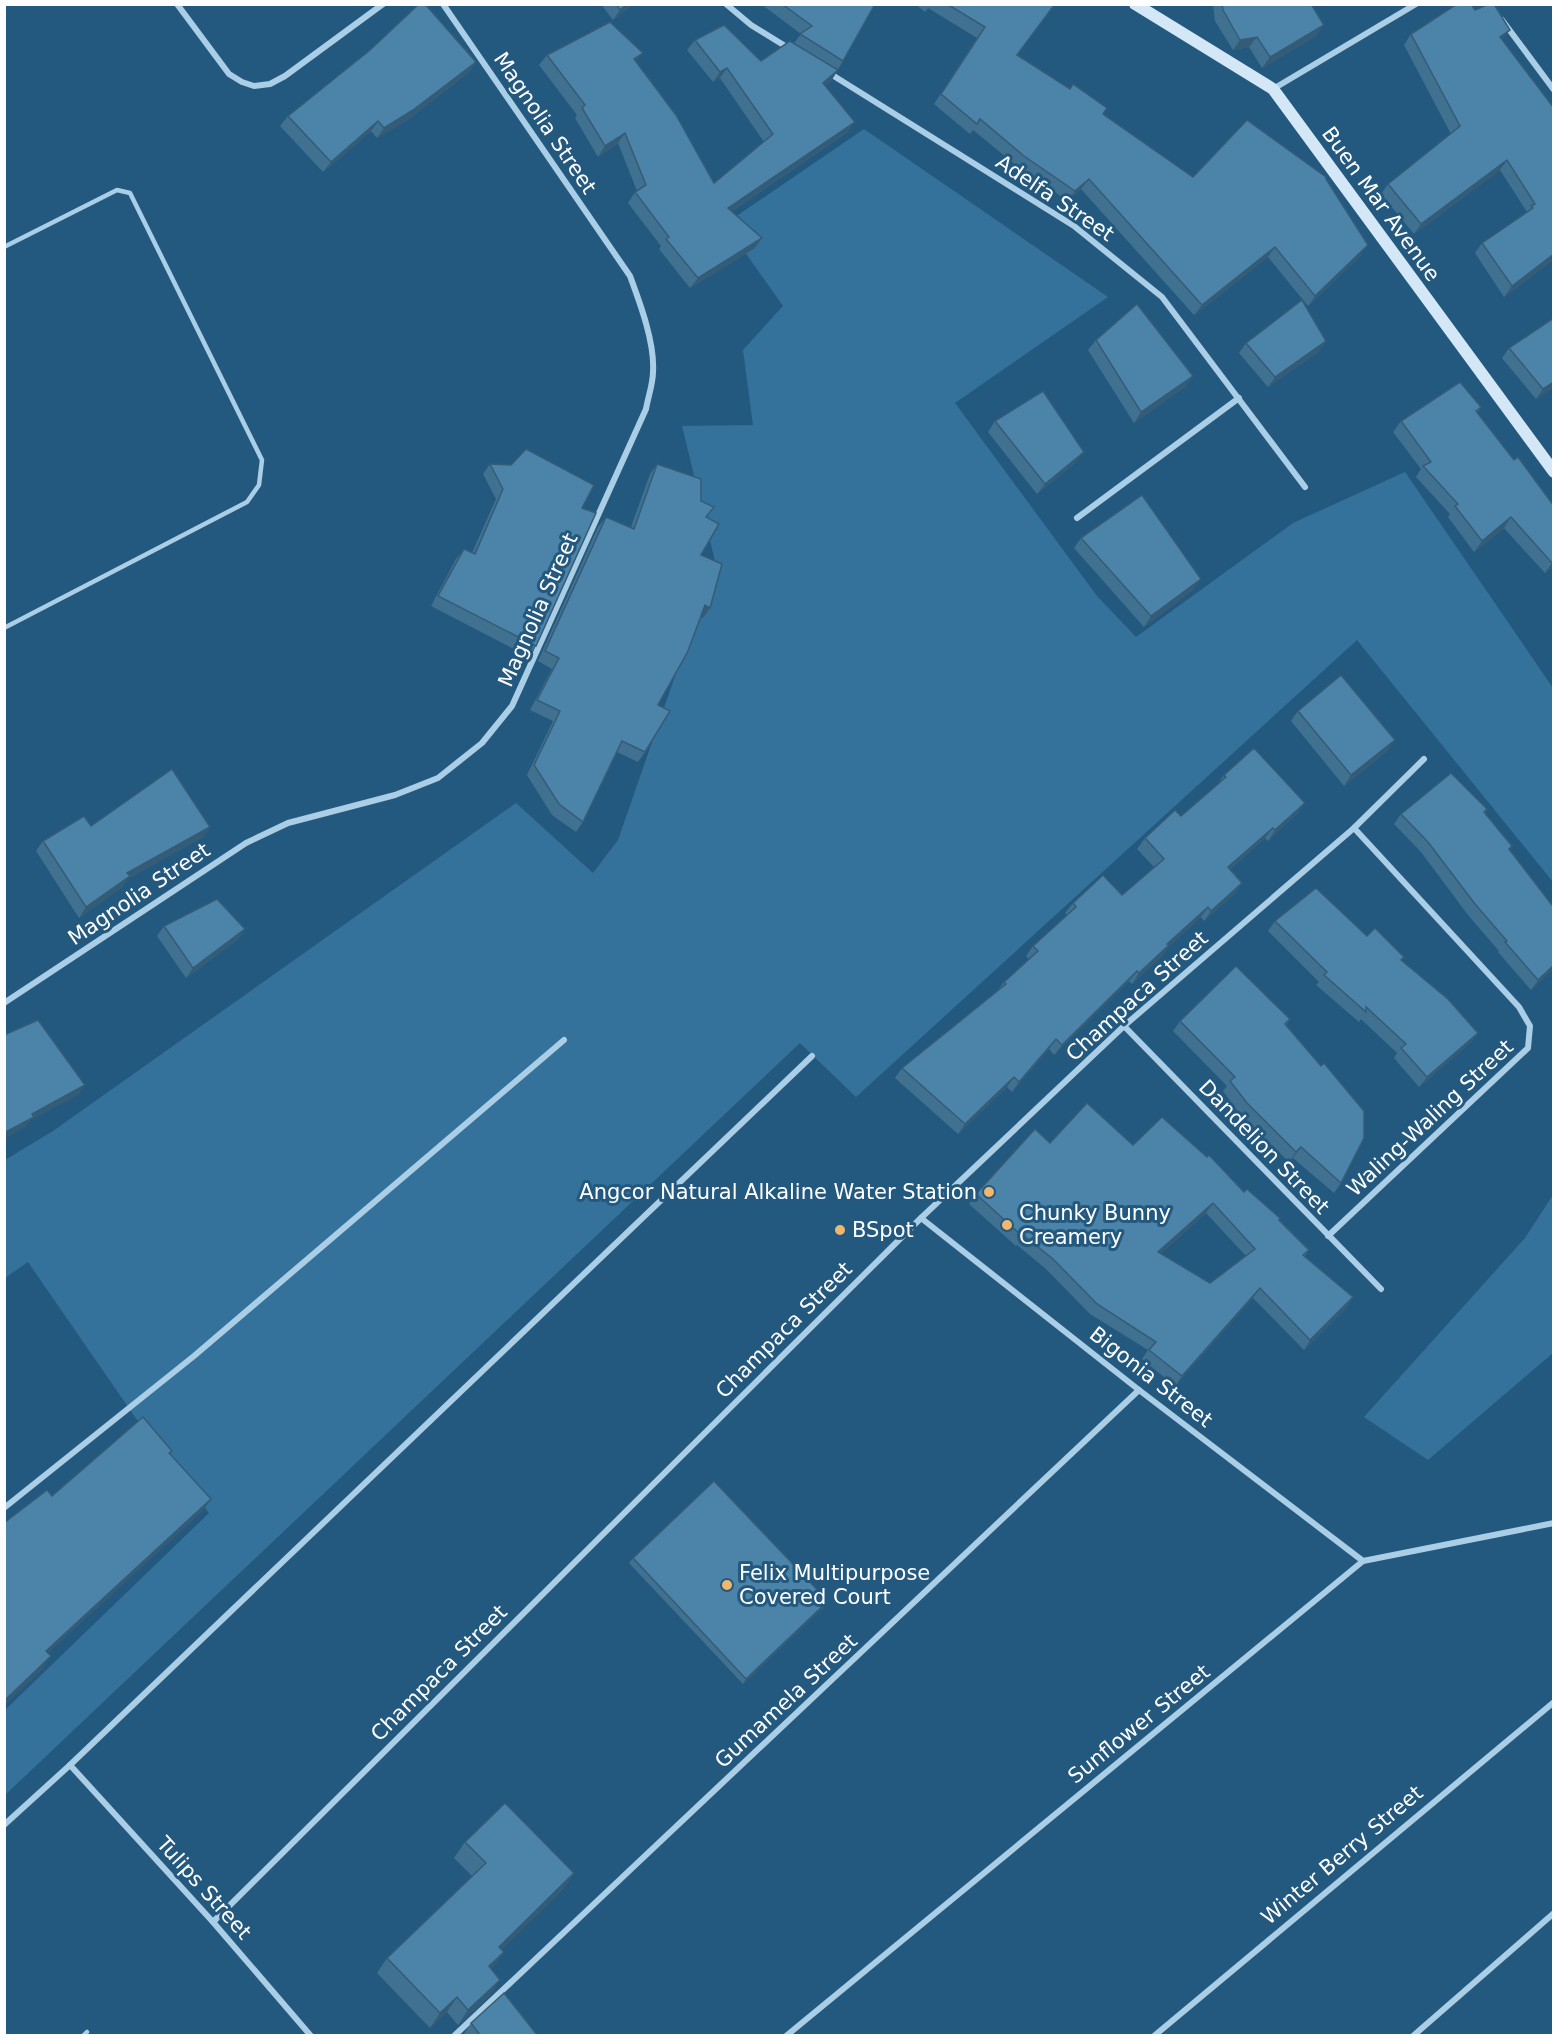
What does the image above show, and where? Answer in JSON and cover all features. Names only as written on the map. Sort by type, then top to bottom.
[{"type":"street","points":[[177,4],[229,74],[254,86],[270,84],[285,76],[382,4]]},
{"type":"street","name":"Magnolia Street","points":[[4,1003],[246,843],[288,823],[395,795],[438,778],[482,743],[513,706],[646,409],[653,371],[641,303],[630,276],[443,4]]},
{"type":"street","points":[[726,4],[751,25],[792,50]]},
{"type":"street","name":"Buen Mar Avenue","points":[[1135,4],[1274,89],[1554,472]]},
{"type":"street","points":[[1274,89],[1416,4]]},
{"type":"street","points":[[1498,14],[1554,90]]},
{"type":"street","name":"Adelfa Street","points":[[822,69],[1074,226],[1162,297],[1305,486]]},
{"type":"street","points":[[1077,518],[1239,398]]},
{"type":"street","name":"Champaca Street","points":[[213,1922],[921,1218],[1124,1026],[1354,828],[1424,759]]},
{"type":"street","name":"Waling-Waling Street","points":[[1328,1236],[1528,1048],[1530,1026],[1518,1007],[1354,828]]},
{"type":"street","name":"Dandelion Street","points":[[1124,1026],[1381,1289]]},
{"type":"street","points":[[4,1508],[194,1356],[564,1040]]},
{"type":"street","points":[[4,1825],[70,1765],[812,1056]]},
{"type":"street","name":"Bigonia Street","points":[[921,1218],[1363,1561]]},
{"type":"street","name":"Gumamela Street","points":[[454,2036],[1140,1390]]},
{"type":"street","name":"Sunflower Street","points":[[786,2036],[1363,1561],[1554,1523]]},
{"type":"street","name":"Winter Berry Street","points":[[1154,2036],[1554,1702]]},
{"type":"street","name":"Tulips Street","points":[[70,1765],[213,1922],[311,2036]]},
{"type":"street","points":[[1413,2036],[1554,1913]]},
{"type":"lane","points":[[4,247],[117,190],[130,193],[262,460],[259,485],[247,502],[4,628]]},
{"type":"shaded area","points":[[864,129],[1108,297],[955,403],[1097,596],[1136,637],[1293,523],[1405,472],[1553,688],[1553,882],[1357,640],[856,1097],[800,1043],[5,1795],[5,1710],[209,1513],[135,1417],[28,1262],[5,1278],[5,1160],[53,1131],[516,803],[593,873],[618,840],[715,561],[682,426],[753,425],[743,350],[783,306],[725,224]]},
{"type":"shaded area","points":[[1553,1195],[1553,1353],[1428,1460],[1364,1417],[1525,1238]]},
{"type":"building","points":[[419,4],[425,4],[476,62],[413,110],[384,128],[378,121],[331,162],[288,116],[370,50]]},
{"type":"building","points":[[616,4],[627,4],[620,10]]},
{"type":"building","points":[[782,4],[875,4],[843,61],[800,34],[812,26]]},
{"type":"building","points":[[947,4],[1055,4],[1017,55],[1070,89],[1073,84],[1107,108],[1103,114],[1193,177],[1247,120],[1326,177],[1368,245],[1315,296],[1275,247],[1202,305],[1089,179],[1075,191],[1024,156],[980,119],[977,124],[941,94],[985,27]]},
{"type":"building","points":[[1222,4],[1311,4],[1324,25],[1270,57],[1257,37],[1240,40]]},
{"type":"building","points":[[1457,4],[1471,4],[1475,10],[1494,4],[1510,30],[1500,37],[1554,108],[1554,254],[1512,286],[1482,243],[1533,208],[1531,206],[1535,204],[1507,160],[1421,224],[1388,184],[1460,126],[1411,34]]},
{"type":"building","points":[[610,22],[643,53],[634,59],[676,115],[714,183],[773,134],[727,68],[720,72],[695,40],[724,25],[761,61],[790,41],[838,70],[823,83],[855,122],[728,208],[762,238],[698,278],[666,239],[669,237],[635,192],[646,185],[625,133],[605,146],[582,108],[585,105],[547,55]]},
{"type":"building","points":[[1302,300],[1326,341],[1275,377],[1246,343]]},
{"type":"building","points":[[1137,304],[1193,376],[1141,412],[1096,340]]},
{"type":"building","points":[[1554,318],[1554,382],[1543,389],[1509,348]]},
{"type":"building","points":[[1460,382],[1481,407],[1476,411],[1514,460],[1518,457],[1554,506],[1554,561],[1552,563],[1511,517],[1482,541],[1455,506],[1458,504],[1423,466],[1431,462],[1401,421]]},
{"type":"building","points":[[1043,391],[1084,452],[1045,484],[995,421]]},
{"type":"building","points":[[526,449],[594,485],[582,508],[596,513],[536,646],[438,596],[464,549],[475,554],[503,489],[490,464],[511,465]]},
{"type":"building","points":[[657,464],[701,479],[701,501],[714,507],[706,517],[719,524],[701,555],[722,564],[710,608],[705,605],[688,651],[658,705],[670,711],[645,752],[622,741],[583,822],[559,804],[534,765],[560,711],[537,700],[559,658],[545,651],[606,517],[634,529]]},
{"type":"building","points":[[1142,495],[1201,579],[1151,616],[1081,538]]},
{"type":"building","points":[[1341,675],[1395,740],[1351,775],[1298,711]]},
{"type":"building","points":[[1254,748],[1305,803],[1228,867],[1242,883],[1211,911],[1208,907],[1139,973],[1137,971],[1062,1045],[1056,1039],[1019,1082],[1014,1077],[965,1124],[902,1068],[1006,984],[1004,982],[1038,951],[1033,946],[1076,907],[1073,903],[1103,875],[1122,895],[1164,859],[1145,838],[1175,810],[1181,816],[1226,777],[1224,775]]},
{"type":"building","points":[[172,769],[210,827],[127,873],[130,876],[86,907],[43,841],[84,816],[91,826]]},
{"type":"building","points":[[1451,773],[1487,809],[1484,812],[1512,846],[1509,849],[1554,905],[1554,965],[1538,980],[1505,942],[1507,941],[1475,904],[1428,842],[1401,814]]},
{"type":"building","points":[[1316,888],[1367,936],[1375,928],[1404,957],[1401,960],[1448,999],[1478,1033],[1427,1077],[1401,1048],[1406,1044],[1366,1007],[1366,1012],[1324,975],[1327,972],[1275,921]]},
{"type":"building","points":[[217,899],[245,929],[193,968],[164,926]]},
{"type":"building","points":[[1236,966],[1290,1019],[1285,1024],[1321,1066],[1324,1063],[1364,1111],[1364,1138],[1341,1183],[1301,1147],[1296,1152],[1247,1103],[1230,1081],[1235,1077],[1180,1021]]},
{"type":"building","points":[[38,1020],[85,1085],[32,1114],[34,1117],[4,1133],[4,1035]]},
{"type":"building","points":[[1087,1103],[1133,1145],[1162,1117],[1207,1157],[1209,1155],[1244,1192],[1247,1189],[1280,1218],[1279,1220],[1309,1250],[1303,1255],[1353,1297],[1310,1340],[1260,1288],[1182,1376],[1149,1350],[1156,1342],[1097,1304],[1053,1259],[1022,1236],[976,1194],[1035,1129],[1050,1143]],"holes":[[[1213,1203],[1255,1249],[1210,1283],[1158,1252]]]},
{"type":"building","points":[[143,1417],[172,1451],[169,1453],[211,1499],[46,1651],[51,1656],[4,1701],[4,1523],[47,1490],[52,1496]]},
{"type":"building","name":"Felix Multipurpose Covered Court","points":[[714,1481],[828,1601],[746,1679],[633,1558]]},
{"type":"building","points":[[505,1803],[574,1873],[499,1947],[504,1952],[489,1966],[500,1980],[468,2010],[457,1997],[440,2013],[387,1958],[486,1863],[465,1842]]},
{"type":"building","points":[[504,1993],[538,2036],[481,2036],[471,2023]]},
{"type":"place","name":"Angcor Natural Alkaline Water Station","points":[[989,1192]]},
{"type":"place","name":"Chunky Bunny Creamery","points":[[1007,1225]]},
{"type":"place","name":"BSpot","points":[[840,1230]]},
{"type":"place","name":"Felix Multipurpose Covered Court","points":[[727,1585]]}]
